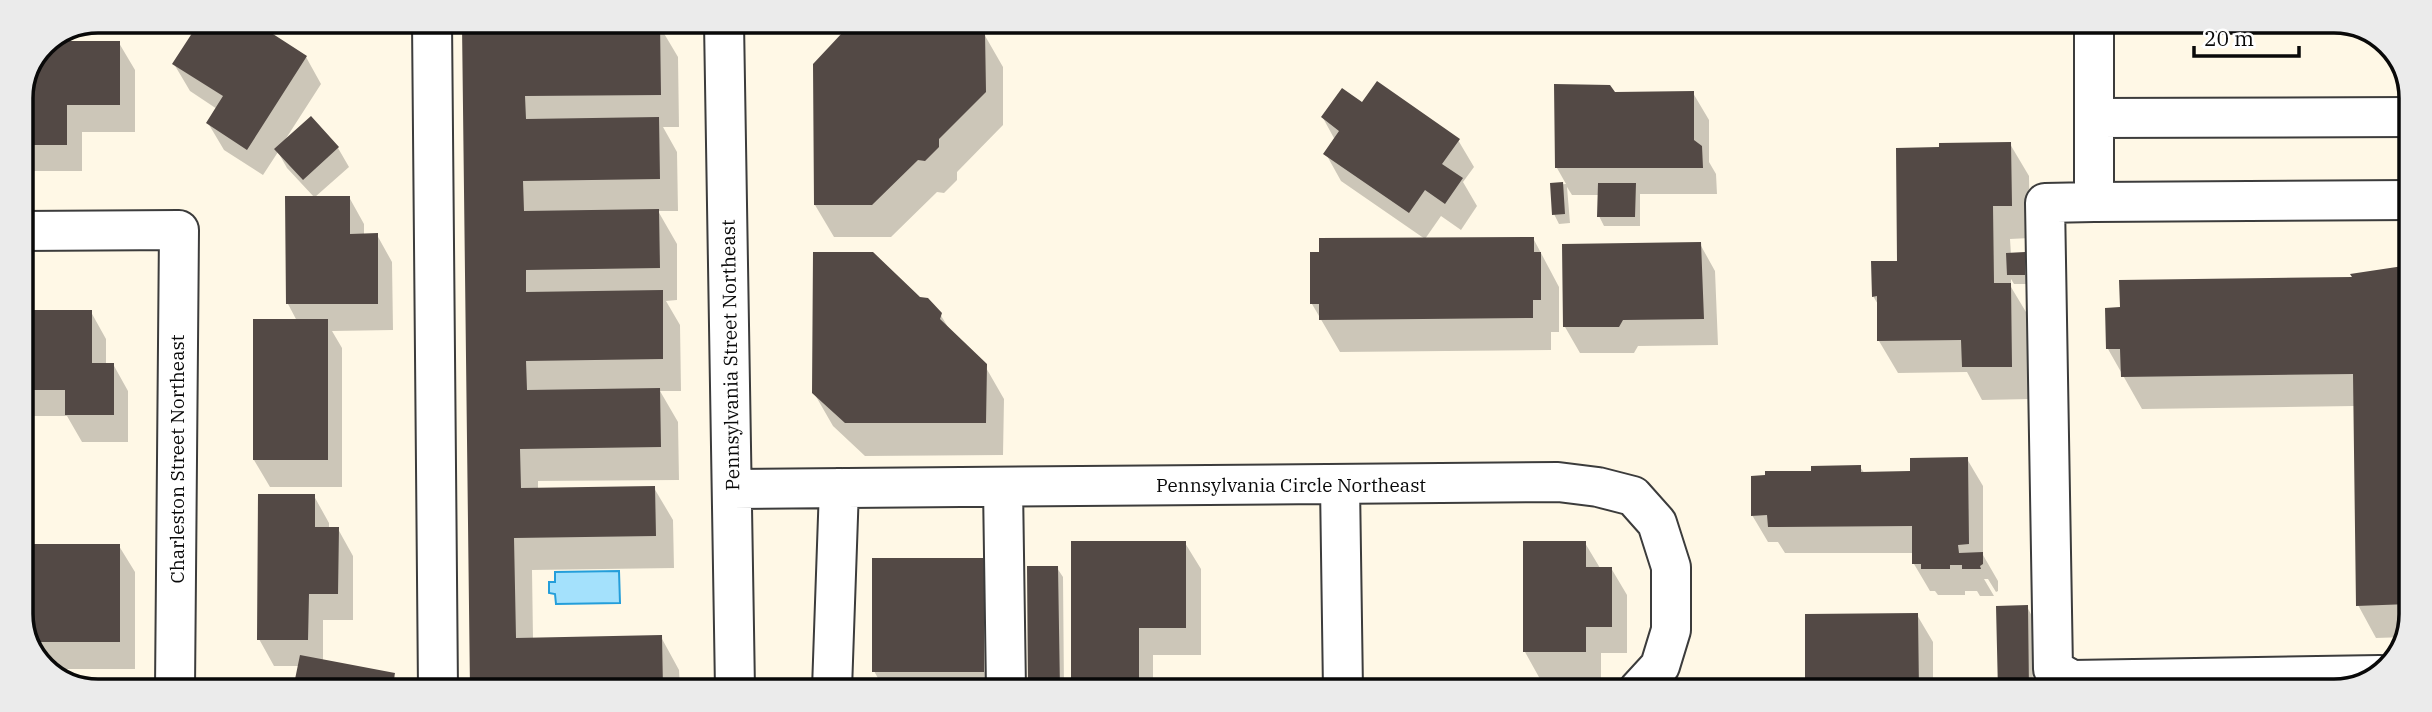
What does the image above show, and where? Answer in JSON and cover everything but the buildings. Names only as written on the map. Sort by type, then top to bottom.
[{"type":"street","points":[[432,33],[438,679]]},
{"type":"street","name":"Pennsylvania Street Northeast","points":[[724,33],[735,679]]},
{"type":"street","points":[[2094,33],[2094,202]]},
{"type":"street","points":[[2094,118],[2399,117]]},
{"type":"street","points":[[2070,679],[2053,669],[2045,203],[2399,200]]},
{"type":"street","name":"Charleston Street Northeast","points":[[33,231],[179,230],[175,679]]},
{"type":"street","name":"Pennsylvania Circle Northeast","points":[[732,489],[1558,482],[1598,486],[1633,496],[1657,523],[1671,567],[1671,630],[1660,666],[1648,679]]},
{"type":"street","points":[[1340,485],[1343,679]]},
{"type":"street","points":[[1003,487],[1006,679]]},
{"type":"street","points":[[832,679],[839,488]]},
{"type":"street","points":[[2149,679],[2349,676]]},
{"type":"water","points":[[619,571],[620,603],[556,604],[555,594],[549,593],[549,582],[555,582],[555,572]]}]
